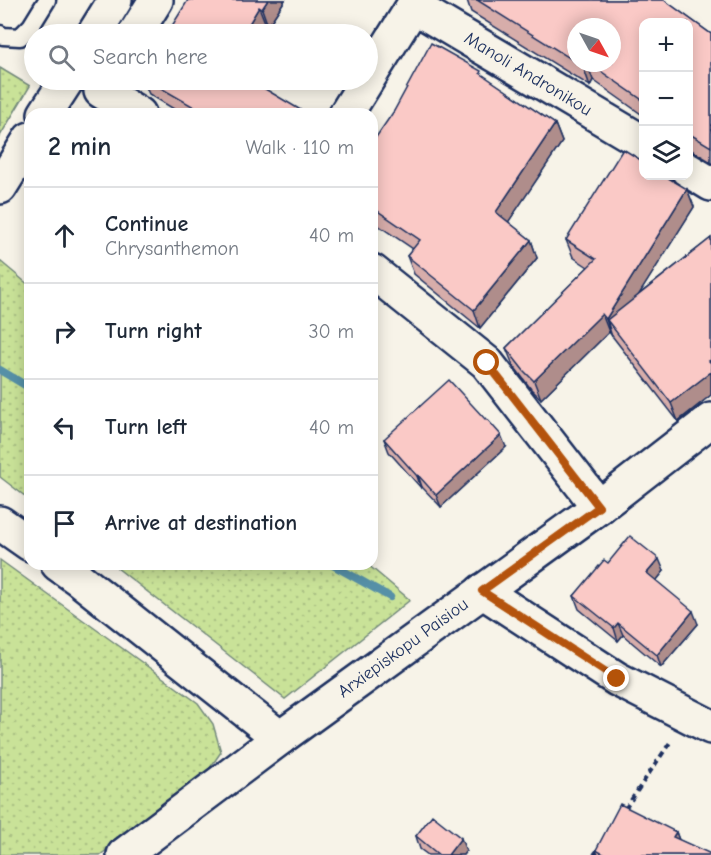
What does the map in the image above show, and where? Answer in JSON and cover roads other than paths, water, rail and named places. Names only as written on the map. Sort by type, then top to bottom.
[{"type":"street","points":[[100,24],[115,0]]},
{"type":"street","points":[[141,24],[156,0]]},
{"type":"street","points":[[378,63],[415,3]]},
{"type":"street","name":"Manoli Andronikou","points":[[415,3],[639,140]]},
{"type":"street","points":[[49,108],[61,90]]},
{"type":"street","points":[[350,108],[361,90]]},
{"type":"street","points":[[98,95],[126,108]]},
{"type":"street","points":[[0,187],[24,149]]},
{"type":"street","points":[[693,173],[711,184]]},
{"type":"street","points":[[378,276],[487,363],[599,507]]},
{"type":"street","name":"Arxiepiskopu Paisiou","points":[[124,855],[280,738],[599,507],[711,420]]},
{"type":"street","points":[[0,524],[24,540]]},
{"type":"street","points":[[67,570],[280,738]]},
{"type":"street","points":[[482,591],[617,679],[700,721]]},
{"type":"lane","points":[[32,24],[47,0]]},
{"type":"lane","points":[[0,34],[20,37],[24,33]]},
{"type":"waterway","points":[[0,370],[24,384]]},
{"type":"waterway","points":[[342,570],[390,597]]}]
